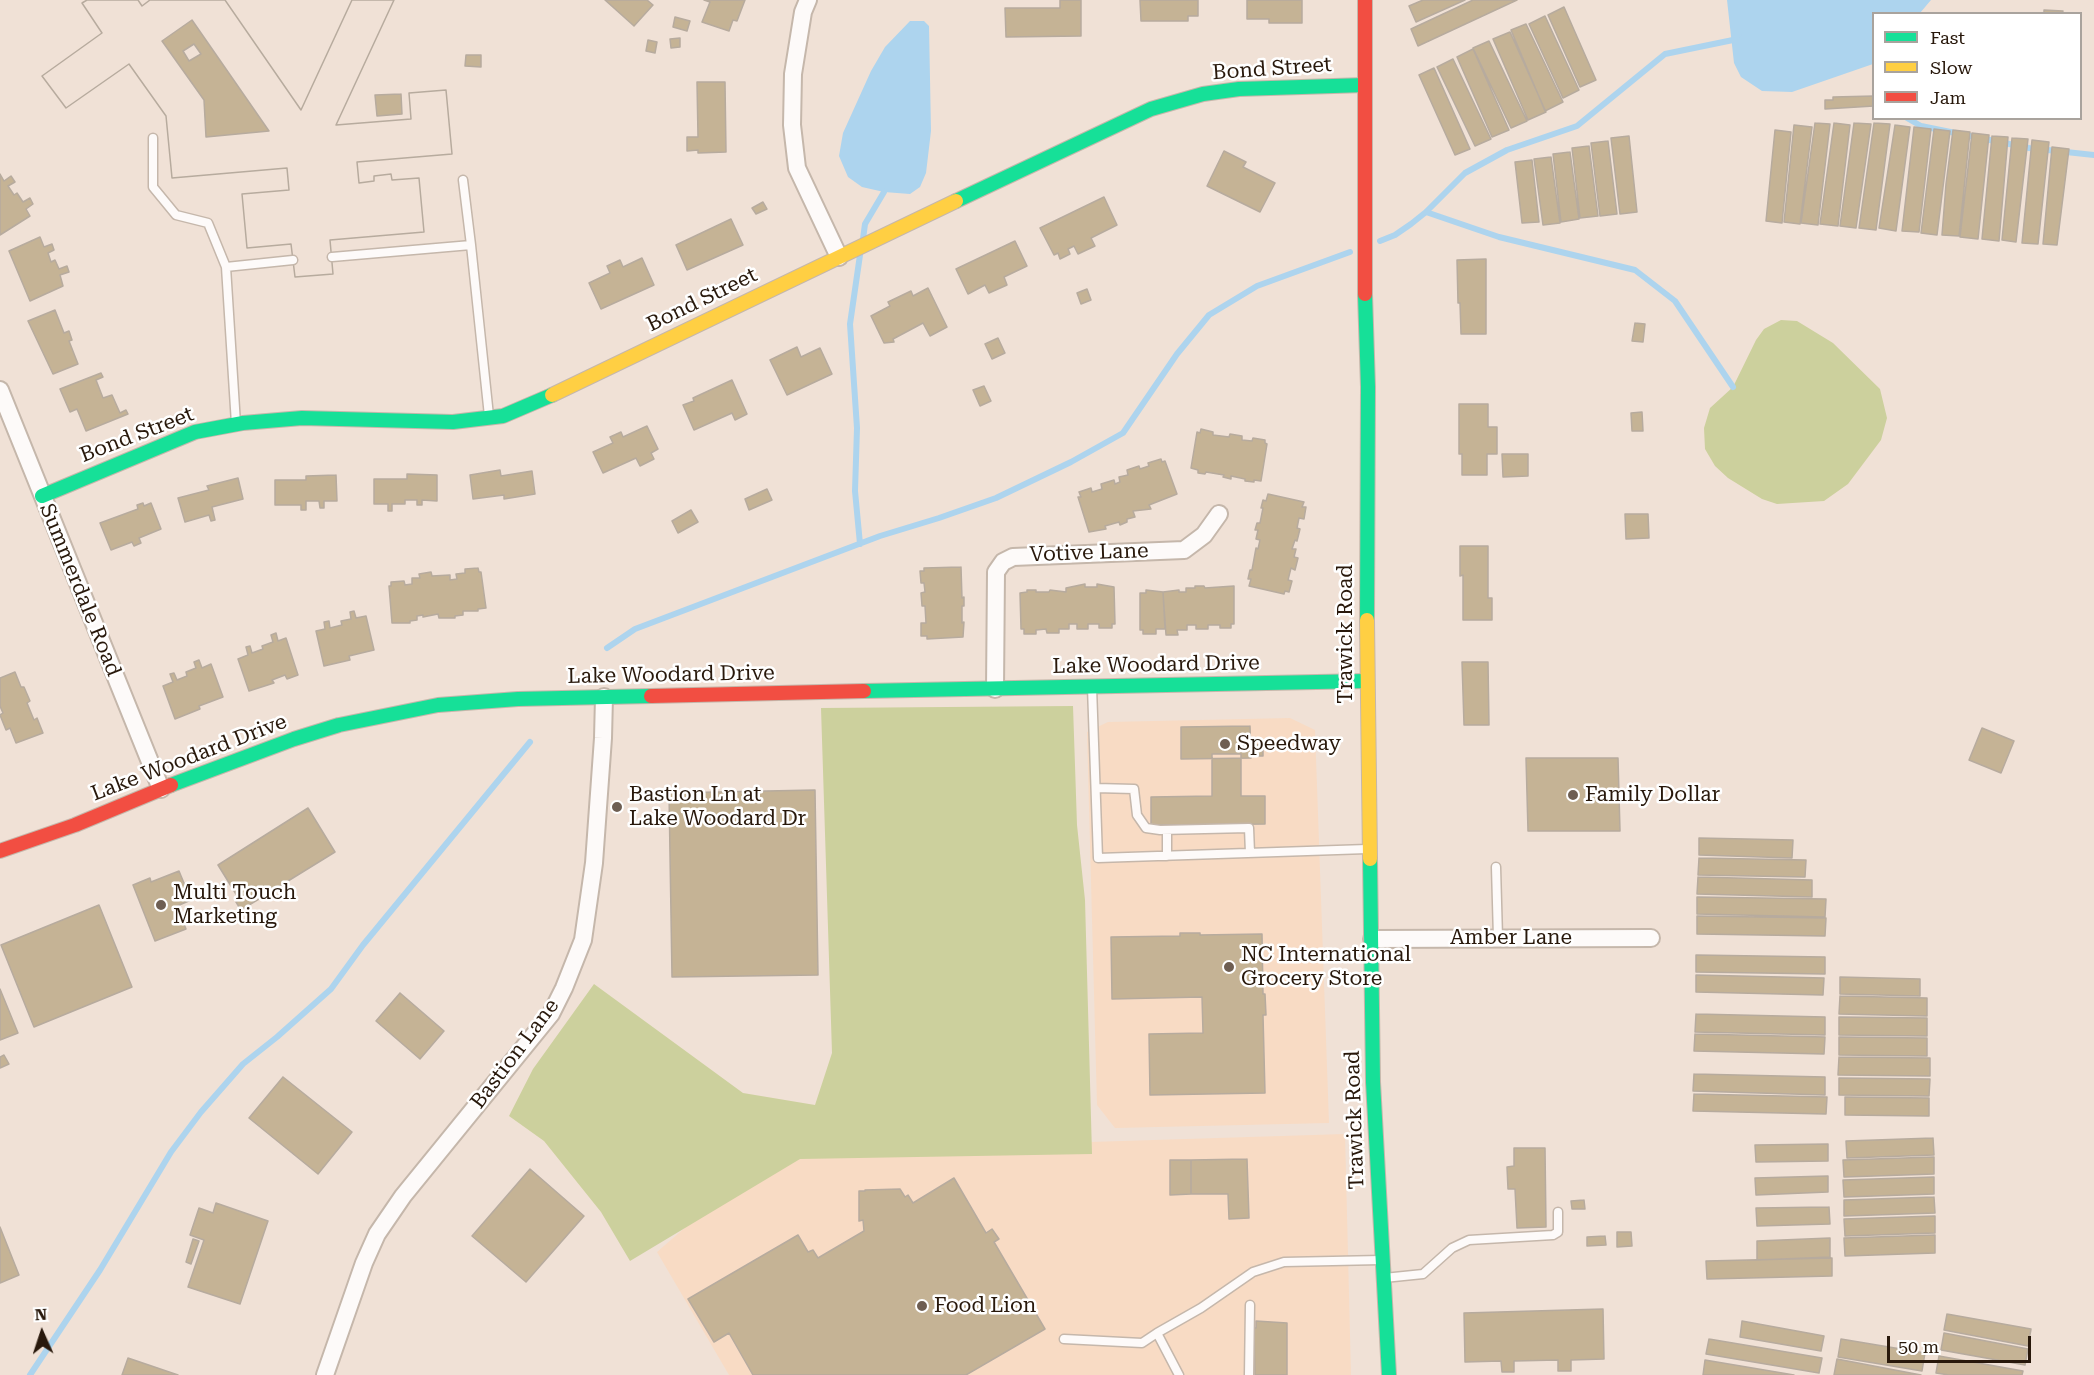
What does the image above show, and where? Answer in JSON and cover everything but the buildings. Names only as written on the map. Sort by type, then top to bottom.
[{"type":"street","points":[[808,0],[803,12],[793,74],[793,136],[797,168],[839,257]]},
{"type":"street","name":"Trawick Road","points":[[1365,0],[1365,310],[1368,387],[1367,681],[1373,1082],[1389,1375]]},
{"type":"street","name":"Bond Street","points":[[42,496],[195,432],[236,424],[302,418],[453,422],[503,416],[556,393],[1151,109],[1203,94],[1239,89],[1365,85]]},
{"type":"street","name":"Summerdale Road","points":[[0,390],[161,789]]},
{"type":"street","name":"Votive Lane","points":[[995,689],[996,572],[1003,562],[1013,556],[1184,549],[1204,535],[1218,514]]},
{"type":"street","name":"Lake Woodard Drive","points":[[0,851],[75,825],[161,789],[294,739],[339,725],[438,705],[487,700],[603,697],[1367,681]]},
{"type":"street","name":"Bastion Lane","points":[[325,1375],[364,1263],[377,1234],[402,1196],[551,1014],[584,940],[594,863],[603,738],[603,697]]},
{"type":"street","name":"Amber Lane","points":[[1372,939],[1651,938]]},
{"type":"lane","points":[[153,138],[153,187],[176,215],[208,223],[226,267],[236,424]]},
{"type":"lane","points":[[463,180],[489,417]]},
{"type":"lane","points":[[332,257],[471,245]]},
{"type":"lane","points":[[226,267],[293,260]]},
{"type":"lane","points":[[1092,687],[1098,858],[1370,849]]},
{"type":"lane","points":[[1096,788],[1134,789],[1137,815],[1146,828],[1167,830],[1249,828],[1250,853]]},
{"type":"lane","points":[[1167,830],[1167,856]]},
{"type":"lane","points":[[1496,867],[1498,938]]},
{"type":"lane","points":[[1384,1278],[1423,1274],[1452,1248],[1469,1240],[1553,1235],[1558,1232],[1558,1212]]},
{"type":"lane","points":[[1064,1339],[1142,1342],[1201,1308],[1253,1272],[1284,1262],[1383,1260]]},
{"type":"lane","points":[[1249,1375],[1250,1305]]},
{"type":"lane","points":[[1157,1333],[1179,1375]]},
{"type":"shaded area","points":[[1290,718],[1315,730],[1329,1123],[1115,1128],[1097,1105],[1087,732],[1108,722]]},
{"type":"shaded area","points":[[1345,1134],[1351,1375],[729,1375],[657,1252],[772,1152]]},
{"type":"green space","points":[[1781,320],[1797,321],[1833,343],[1880,389],[1887,418],[1881,440],[1848,484],[1824,501],[1777,504],[1762,499],[1728,478],[1715,466],[1705,449],[1704,428],[1710,408],[1733,387],[1756,340],[1764,329]]},
{"type":"green space","points":[[1073,706],[1077,825],[1085,900],[1092,1154],[800,1159],[630,1261],[601,1212],[544,1141],[509,1116],[533,1069],[594,984],[743,1093],[815,1105],[832,1053],[821,708]]},
{"type":"water","points":[[1727,0],[1931,0],[1921,12],[1872,12],[1872,64],[1792,92],[1762,91],[1741,77],[1734,63]]},
{"type":"water","points":[[910,21],[924,21],[929,26],[931,131],[926,173],[920,187],[910,194],[862,187],[848,177],[839,156],[843,133],[871,71],[885,47]]},
{"type":"waterway","points":[[1380,241],[1395,235],[1411,224],[1465,173],[1507,150],[1577,126],[1665,54],[1733,40],[1738,35]]},
{"type":"waterway","points":[[1910,120],[1921,126],[2029,148],[2094,155]]},
{"type":"waterway","points":[[863,239],[865,224],[884,192]]},
{"type":"waterway","points":[[1426,212],[1499,237],[1635,270],[1675,301],[1733,387]]},
{"type":"waterway","points":[[607,648],[635,629],[880,536],[996,498],[1071,462],[1123,433],[1177,354],[1209,315],[1257,286],[1350,252]]},
{"type":"waterway","points":[[860,255],[850,324],[857,428],[855,491],[860,544]]},
{"type":"waterway","points":[[30,1375],[100,1270],[171,1152],[201,1112],[243,1064],[331,989],[363,945],[530,742]]},
{"type":"traffic: fast","points":[[956,201],[1151,109],[1203,94],[1239,89],[1365,85]]},
{"type":"traffic: fast","points":[[1365,294],[1368,387],[1367,620]]},
{"type":"traffic: fast","points":[[42,496],[195,432],[243,423],[302,418],[453,422],[503,416],[552,395]]},
{"type":"traffic: fast","points":[[864,691],[1367,681]]},
{"type":"traffic: fast","points":[[171,785],[294,739],[339,725],[438,705],[518,699],[651,696]]},
{"type":"traffic: fast","points":[[1370,859],[1373,1082],[1389,1375]]},
{"type":"traffic: slow","points":[[552,395],[956,201]]},
{"type":"traffic: slow","points":[[1367,620],[1370,859]]},
{"type":"traffic: jam","points":[[1365,0],[1365,294]]},
{"type":"traffic: jam","points":[[651,696],[864,691]]},
{"type":"traffic: jam","points":[[0,851],[75,825],[171,785]]},
{"type":"place","name":"Speedway","points":[[1225,744]]},
{"type":"place","name":"Family Dollar","points":[[1573,795]]},
{"type":"place","name":"Bastion Ln at Lake Woodard Dr","points":[[617,807]]},
{"type":"place","name":"Multi Touch Marketing","points":[[161,905]]},
{"type":"place","name":"NC International Grocery Store","points":[[1229,967]]},
{"type":"place","name":"Food Lion","points":[[922,1306]]}]
